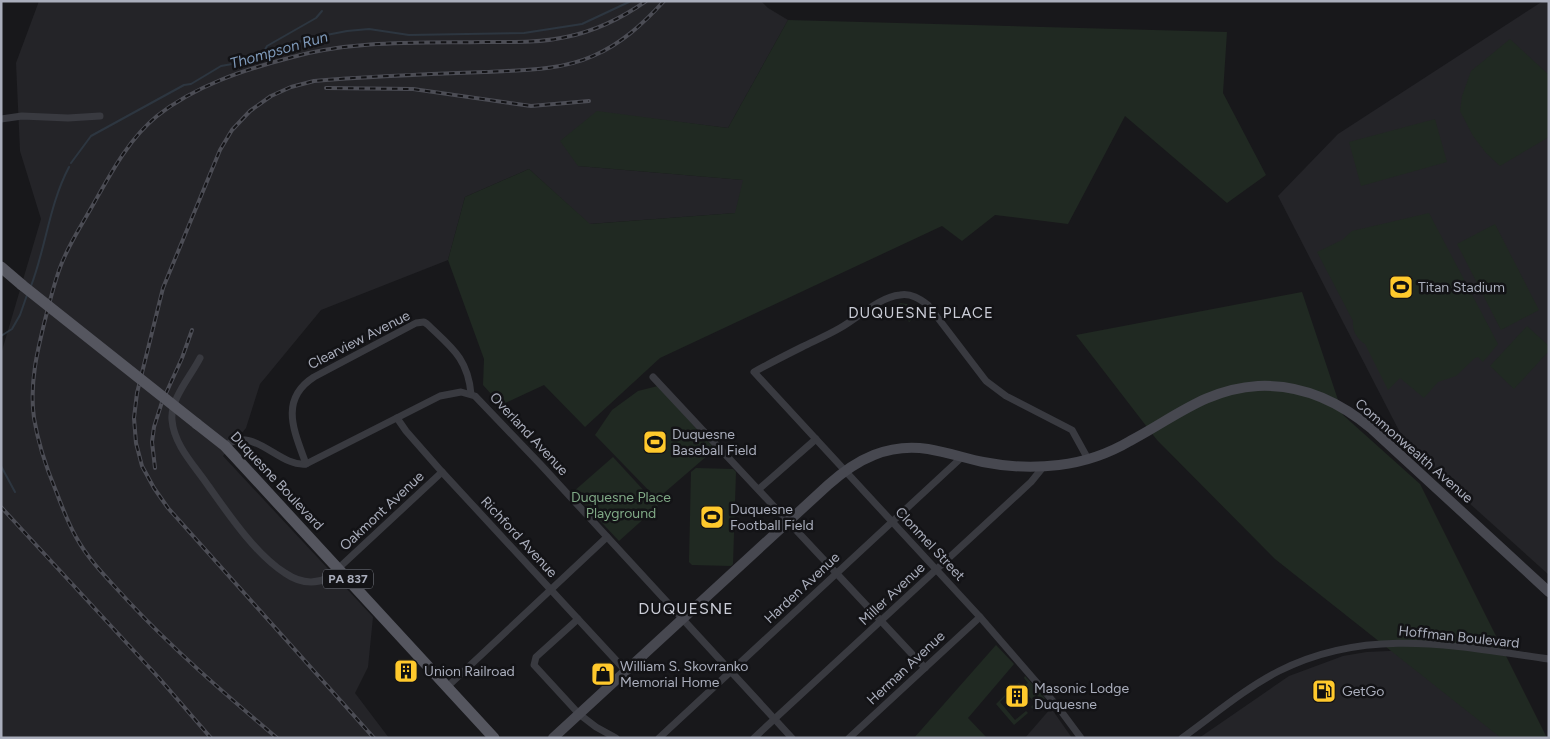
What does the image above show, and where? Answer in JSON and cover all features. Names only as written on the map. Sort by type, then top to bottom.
[{"type":"main road","name":"Duquesne Boulevard","points":[[4,271],[225,446],[494,738]]},
{"type":"street","points":[[1,119],[22,116],[68,118],[100,116]]},
{"type":"street","name":"Clonmel Street","points":[[1081,738],[1058,707],[980,617],[754,372],[790,352],[839,329],[857,316],[889,298],[903,294],[917,298],[928,305],[986,382],[1006,396],[1072,430],[1088,459]]},
{"type":"street","name":"Clearview Avenue","points":[[306,464],[293,427],[291,415],[294,402],[301,389],[314,377],[416,323],[424,322],[427,324],[457,354],[468,373],[471,394]]},
{"type":"street","name":"Oakmont Avenue","points":[[200,358],[178,397],[173,411],[174,428],[182,449],[235,523],[278,568],[289,575],[307,582],[325,579],[339,569],[442,472]]},
{"type":"street","points":[[653,377],[925,668]]},
{"type":"street","name":"Commonwealth Avenue","points":[[554,738],[681,618],[855,463],[873,454],[899,448],[928,449],[1005,466],[1044,466],[1088,459],[1120,447],[1194,403],[1215,394],[1256,386],[1288,387],[1324,397],[1341,406],[1372,429],[1549,592]]},
{"type":"street","name":"Overland Avenue","points":[[306,464],[446,394],[456,392],[471,394],[483,403],[792,738]]},
{"type":"street","name":"Richford Avenue","points":[[397,418],[442,472],[626,670]]},
{"type":"street","points":[[225,446],[236,440],[250,442],[262,446],[287,462],[299,465],[306,464]]},
{"type":"street","points":[[759,489],[816,440]]},
{"type":"street","name":"Harden Avenue","points":[[659,738],[962,457]]},
{"type":"street","name":"Miller Avenue","points":[[754,738],[1031,482],[1044,466]]},
{"type":"street","points":[[447,687],[607,537]]},
{"type":"street","name":"Herman Avenue","points":[[849,738],[980,617]]},
{"type":"street","points":[[578,619],[536,657],[534,662],[535,668],[579,714],[596,727],[616,738]]},
{"type":"street","name":"Hoffman Boulevard","points":[[1182,738],[1247,690],[1267,678],[1302,661],[1337,650],[1380,643],[1418,643],[1549,659]]},
{"type":"shaded area","points":[[39,1],[761,1],[768,8],[788,20],[728,128],[597,112],[578,166],[744,180],[736,213],[589,224],[529,169],[465,197],[448,260],[321,310],[260,384],[246,428],[223,456],[373,617],[368,667],[355,693],[389,738],[1,738],[1,354],[41,219],[20,151],[16,63]]},
{"type":"shaded area","points":[[1543,1],[1549,1],[1549,575],[1408,448],[1278,196],[1338,134]]},
{"type":"shaded area","points":[[1410,650],[1505,738],[1199,738],[1289,676],[1343,656],[1367,652]]},
{"type":"shaded area","points":[[1051,708],[1072,738],[1025,738]]},
{"type":"green space","points":[[788,20],[1227,32],[1223,93],[1266,175],[1227,203],[1125,116],[1068,224],[995,215],[962,241],[942,226],[660,358],[585,427],[544,385],[501,405],[483,385],[484,359],[448,260],[465,197],[529,169],[590,224],[735,213],[743,180],[578,166],[560,141],[597,111],[728,128]]},
{"type":"green space","points":[[1510,39],[1549,75],[1549,137],[1500,166],[1486,153],[1473,136],[1460,111],[1462,96],[1471,71]]},
{"type":"green space","points":[[1435,119],[1447,162],[1361,186],[1349,142]]},
{"type":"green space","name":"Titan Stadium","points":[[1429,213],[1498,344],[1483,362],[1478,357],[1475,358],[1456,376],[1438,382],[1424,398],[1400,378],[1388,390],[1365,344],[1356,334],[1353,328],[1353,321],[1317,252],[1342,240],[1352,231]]},
{"type":"green space","points":[[1495,224],[1539,310],[1501,330],[1457,244]]},
{"type":"green space","points":[[1302,292],[1343,415],[1420,484],[1547,738],[1501,738],[1275,559],[1157,440],[1076,335]]},
{"type":"green space","points":[[900,303],[907,304],[910,308],[902,315],[896,307]]},
{"type":"green space","points":[[912,308],[918,315],[909,322],[904,315]]},
{"type":"green space","points":[[1527,326],[1549,346],[1549,351],[1514,389],[1490,366]]},
{"type":"green space","name":"Duquesne Baseball Field","points":[[658,386],[715,449],[657,499],[595,435],[612,410],[638,391]]},
{"type":"green space","name":"Duquesne Place Playground","points":[[613,457],[658,506],[619,541],[573,492]]},
{"type":"green space","name":"Duquesne Football Field","points":[[696,468],[733,469],[736,472],[733,564],[731,566],[692,565],[689,562],[691,472]]},
{"type":"green space","points":[[996,645],[1014,664],[968,718],[987,738],[914,738]]},
{"type":"green space","points":[[1025,676],[1045,698],[1042,702],[1037,695],[1032,698],[1037,705],[1033,709],[1031,707],[1035,703],[1019,685],[1017,687],[1016,685],[1019,683],[1023,687],[1028,683],[1024,678]]},
{"type":"green space","points":[[1011,689],[1000,702],[1015,720],[1026,711],[1028,713],[1014,725],[996,704]]},
{"type":"waterway","name":"Thompson Run","points":[[71,163],[91,136],[184,85],[191,84],[221,66],[260,59],[306,39],[369,29],[409,35],[524,33],[582,24],[631,1]]},
{"type":"waterway","points":[[261,57],[267,46],[316,18],[322,11]]},
{"type":"waterway","name":"Thompson Run","points":[[31,286],[52,211],[69,167]]},
{"type":"waterway","name":"Thompson Run","points":[[1,336],[12,329],[20,315],[27,295]]},
{"type":"waterway","name":"Thompson Run","points":[[1,466],[15,492]]},
{"type":"railway","points":[[277,738],[219,688],[145,619],[87,554],[65,515],[40,446],[34,418],[33,391],[38,352],[47,312],[54,285],[71,244],[114,167],[147,125],[172,105],[220,80],[313,52],[361,45],[435,42],[525,42],[556,39],[598,27],[618,18],[646,1]]},
{"type":"railway","points":[[374,738],[168,508],[142,466],[136,443],[134,418],[137,393],[163,288],[220,150],[232,130],[250,111],[271,96],[291,87],[314,81],[378,76],[526,70],[567,65],[593,56],[613,46],[648,18],[664,1]]},
{"type":"railway","points":[[326,88],[413,89],[531,106],[589,101]]},
{"type":"railway","points":[[155,468],[152,442],[154,427],[162,402],[182,358],[192,330]]},
{"type":"railway","points":[[1,507],[159,678],[211,738]]},
{"type":"place","name":"Titan Stadium","points":[[1401,287]]},
{"type":"place","name":"Duquesne Baseball Field","points":[[655,442]]},
{"type":"place","name":"Duquesne Football Field","points":[[712,517]]},
{"type":"place","name":"Union Railroad","points":[[406,671]]},
{"type":"place","name":"William S. Skovranko Memorial Home","points":[[603,674]]},
{"type":"place","name":"GetGo","points":[[1324,691]]},
{"type":"place","name":"Masonic Lodge Duquesne","points":[[1017,696]]},
{"type":"district","name":"DUQUESNE PLACE","points":[[921,313]]},
{"type":"district","name":"DUQUESNE","points":[[686,608]]}]
